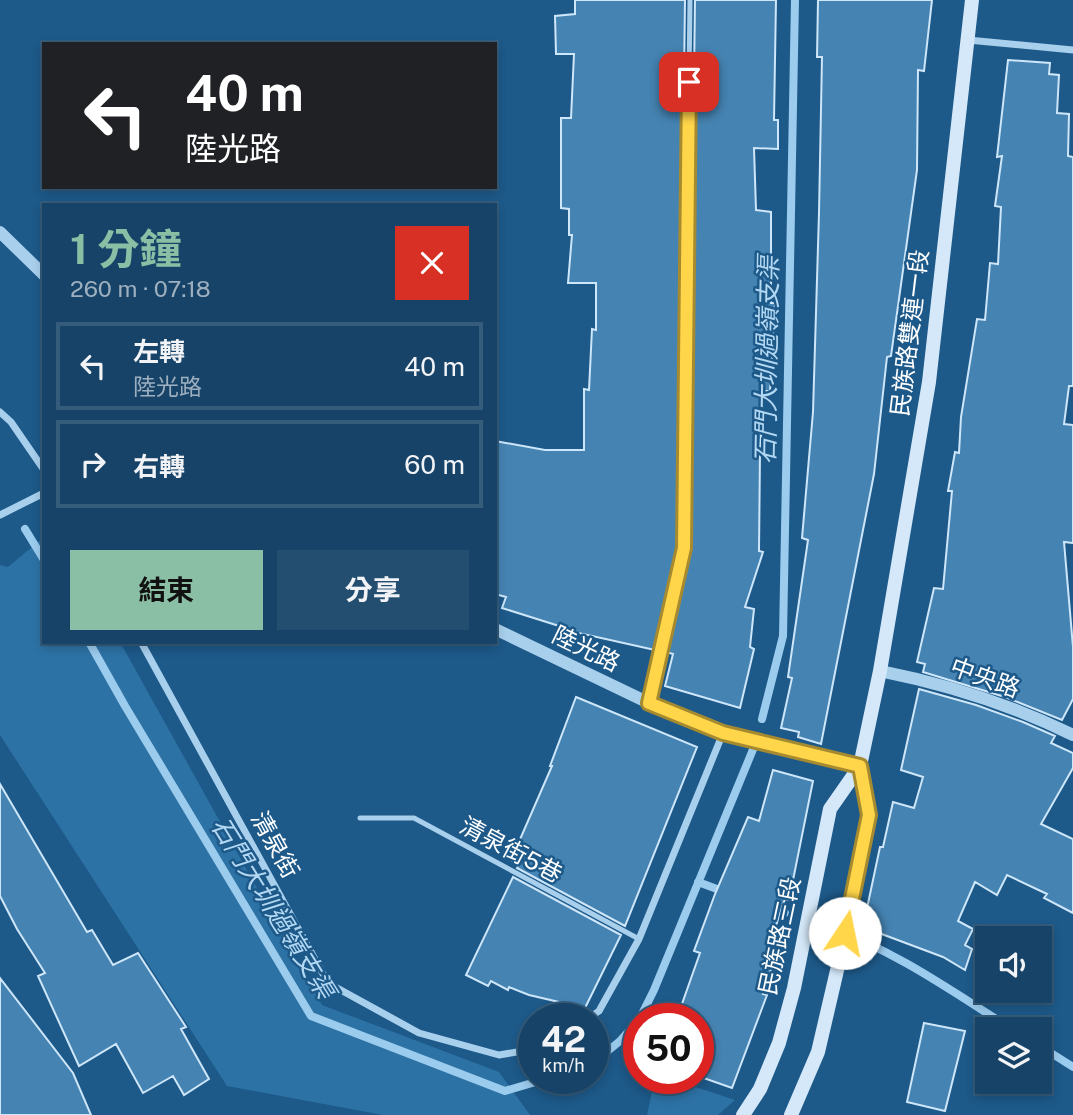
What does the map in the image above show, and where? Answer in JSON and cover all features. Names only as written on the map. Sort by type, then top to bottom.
[{"type":"main road","name":"民族路雙連一段","points":[[880,671],[929,382],[972,0]]},
{"type":"main road","name":"民族路三段","points":[[791,1115],[818,1052],[869,815],[860,766],[880,671]]},
{"type":"main road","name":"民族路三段","points":[[743,1115],[760,1089],[782,1032],[794,988],[830,809],[860,766]]},
{"type":"street","points":[[968,40],[1073,50]]},
{"type":"street","points":[[0,232],[42,273]]},
{"type":"street","points":[[0,412],[11,422],[42,467]]},
{"type":"street","points":[[0,515],[42,494]]},
{"type":"street","name":"陸光路","points":[[497,630],[649,703],[723,733],[860,766]]},
{"type":"street","name":"清泉街","points":[[142,644],[328,983],[419,1033],[499,1055],[518,1052]]},
{"type":"street","name":"中央路","points":[[880,671],[937,682],[1048,722],[1073,735]]},
{"type":"street","points":[[603,1003],[639,939],[723,733]]},
{"type":"lane","points":[[649,703],[684,548],[690,0]]},
{"type":"lane","name":"清泉街5巷","points":[[360,818],[414,818],[639,939]]},
{"type":"shaded area","points":[[42,539],[42,644],[121,644],[322,1005],[499,1072],[530,1115],[383,1115],[227,1086],[0,735],[0,565],[8,567]]},
{"type":"shaded area","points":[[714,1093],[735,1100],[718,1115],[647,1115],[652,1094]]},
{"type":"building","points":[[575,0],[685,0],[678,547],[655,650],[574,632],[502,608],[506,597],[497,595],[497,441],[545,450],[584,450],[584,389],[589,390],[592,329],[596,330],[596,283],[568,283],[572,235],[569,235],[569,209],[561,208],[561,118],[571,118],[574,54],[556,54],[555,16],[575,14]]},
{"type":"building","points":[[695,0],[776,0],[774,120],[778,120],[778,149],[754,148],[756,210],[771,212],[771,303],[775,303],[770,391],[764,391],[760,452],[759,551],[763,552],[745,607],[754,609],[750,647],[754,649],[740,708],[665,686],[673,654],[666,652],[688,548]]},
{"type":"building","points":[[818,0],[932,0],[924,71],[918,70],[917,170],[891,356],[887,357],[874,474],[821,744],[798,737],[799,732],[781,728],[792,678],[788,677],[808,540],[802,538],[813,412],[819,213],[822,57],[817,57]]},
{"type":"building","points":[[1008,60],[1050,63],[1049,74],[1059,75],[1057,113],[1069,114],[1068,156],[1073,157],[1073,386],[1069,386],[1064,424],[1073,425],[1073,543],[1064,542],[1073,647],[1073,699],[1062,720],[1005,697],[923,672],[925,664],[917,662],[934,588],[943,589],[952,491],[948,491],[955,452],[959,453],[961,417],[977,319],[985,320],[990,263],[998,264],[1001,207],[995,206],[1002,156],[997,157]]},
{"type":"building","points":[[919,689],[1023,722],[1055,736],[1051,743],[1073,753],[1073,768],[1041,824],[1073,839],[1073,913],[1044,898],[1047,894],[1007,875],[997,895],[975,882],[958,921],[973,929],[965,945],[972,949],[965,970],[943,957],[863,927],[880,847],[883,847],[893,802],[914,808],[923,777],[901,770]]},
{"type":"building","points":[[576,697],[697,747],[625,926],[517,868],[519,864],[511,860],[552,766]]},
{"type":"building","points":[[773,770],[813,781],[789,900],[785,899],[770,943],[779,946],[763,994],[767,995],[732,1088],[714,1082],[714,1003],[682,1003],[700,953],[694,951],[715,894],[748,817],[759,821]]},
{"type":"building","points":[[0,784],[87,932],[92,930],[113,965],[138,953],[186,1027],[181,1029],[209,1079],[184,1095],[173,1076],[143,1093],[116,1044],[79,1066],[38,976],[45,973],[0,896]]},
{"type":"building","points":[[513,877],[621,935],[587,1003],[563,1003],[509,987],[508,990],[491,981],[488,986],[466,975]]},
{"type":"building","points":[[0,978],[73,1073],[91,1115],[0,1115]]},
{"type":"building","points":[[924,1023],[965,1031],[945,1111],[907,1102]]},
{"type":"waterway","name":"石門大圳過嶺支渠","points":[[762,719],[783,636],[795,0]]},
{"type":"waterway","name":"石門大圳過嶺支渠","points":[[25,529],[42,557]]},
{"type":"waterway","name":"石門大圳過嶺支渠","points":[[90,644],[311,1016],[505,1091],[518,1087]]},
{"type":"waterway","name":"石門大圳過嶺支渠","points":[[648,1003],[754,747]]},
{"type":"waterway","points":[[698,882],[725,892]]},
{"type":"waterway","points":[[771,908],[785,913]]},
{"type":"waterway","points":[[830,928],[901,960],[993,1017]]},
{"type":"waterway","name":"石門大圳過嶺支渠","points":[[609,1050],[623,1038]]},
{"type":"waterway","points":[[1052,1054],[1073,1067]]},
{"type":"route","points":[[689,82],[684,548],[649,703],[723,733],[860,766],[869,815],[845,933]]}]
